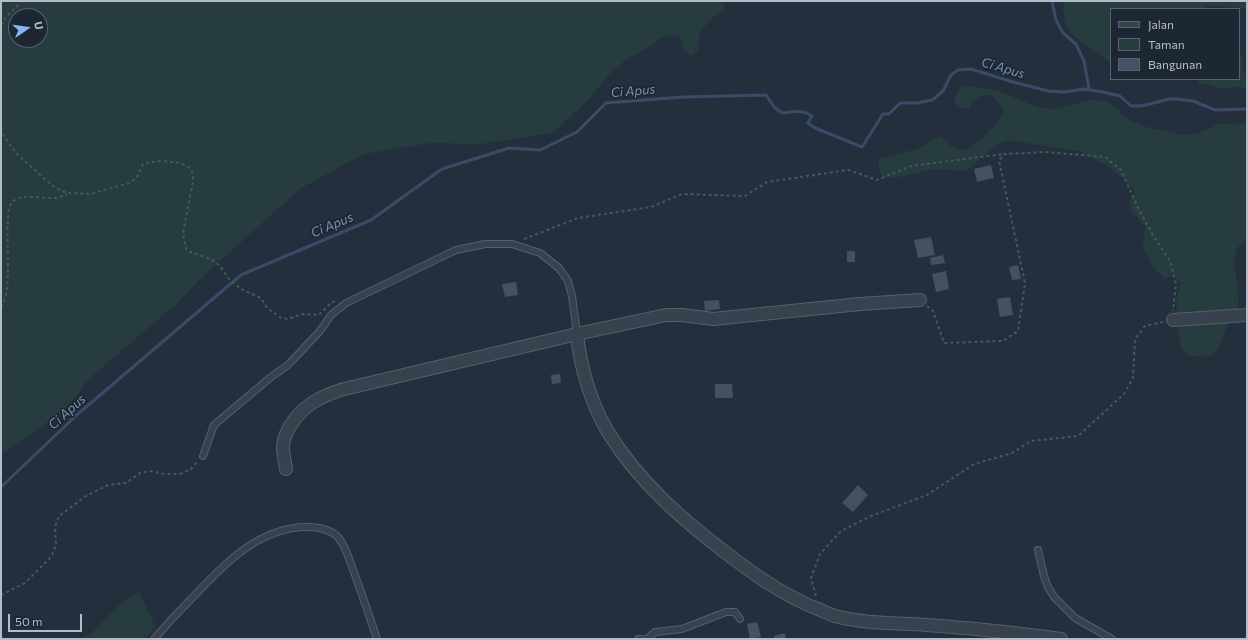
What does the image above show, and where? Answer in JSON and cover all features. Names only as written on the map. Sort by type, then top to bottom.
[{"type":"street","points":[[286,469],[283,446],[292,422],[317,399],[340,390],[577,334],[666,315],[682,315],[713,319],[860,304],[920,300]]},
{"type":"street","points":[[1172,320],[1247,315]]},
{"type":"street","points":[[577,334],[582,366],[592,398],[608,432],[636,472],[662,500],[686,521],[762,580],[800,602],[835,616],[866,621],[962,628],[1061,639]]},
{"type":"lane","points":[[203,456],[214,425],[271,377],[288,365],[320,331],[331,315],[346,303],[456,250],[485,244],[512,244],[540,253],[559,268],[568,281],[576,316],[577,334]]},
{"type":"lane","points":[[154,639],[222,567],[249,545],[277,531],[302,527],[315,527],[336,535],[342,541],[377,639]]},
{"type":"lane","points":[[1038,550],[1044,576],[1054,597],[1075,618],[1112,639]]},
{"type":"lane","points":[[646,639],[655,632],[682,629],[726,612],[735,612],[740,619]]},
{"type":"lane","points":[[638,639],[643,639]]},
{"type":"path","points":[[1,25],[22,1]]},
{"type":"path","points":[[1,128],[4,137],[18,155],[54,187],[67,194]]},
{"type":"path","points":[[512,244],[578,218],[651,207],[682,194],[745,196],[767,182],[848,170],[877,180],[911,166],[1005,154],[1044,152],[1105,157],[1121,170],[1139,210],[1154,237],[1170,261],[1176,284],[1172,320],[1146,326],[1135,339],[1133,378],[1124,394],[1078,436],[1031,441],[1012,453],[974,464],[927,495],[871,516],[841,531],[820,554],[811,578],[816,596],[820,601]]},
{"type":"path","points":[[920,300],[933,311],[944,343],[1003,341],[1018,331],[1025,283],[999,160],[1005,154]]},
{"type":"path","points":[[1,307],[6,295],[6,224],[8,208],[11,202],[19,198],[57,198],[67,194],[90,194],[130,182],[137,177],[143,164],[151,162],[174,162],[189,167],[193,173],[193,182],[183,233],[186,249],[192,253],[214,261],[220,266],[228,278],[242,289],[261,298],[267,308],[281,318],[288,319],[302,314],[319,315],[332,302],[336,301],[346,303]]},
{"type":"path","points":[[1,595],[25,583],[52,556],[56,545],[55,527],[59,516],[86,496],[108,485],[126,483],[140,473],[150,471],[164,474],[180,474],[191,469],[203,456]]},
{"type":"green space","points":[[1,1],[723,1],[725,10],[712,18],[700,32],[698,50],[691,56],[683,48],[679,35],[659,38],[653,45],[627,59],[612,71],[590,98],[553,133],[480,144],[430,143],[364,154],[301,188],[202,277],[175,305],[89,379],[66,409],[1,455]]},
{"type":"green space","points":[[1063,1],[1247,1],[1247,9],[1207,5],[1206,8],[1110,8],[1110,62],[1070,33],[1065,24]]},
{"type":"green space","points":[[1240,56],[1243,57],[1243,68],[1247,81],[1247,88],[1236,87],[1221,89],[1209,84],[1199,84],[1198,80],[1240,80]]},
{"type":"green space","points":[[968,86],[997,90],[1039,108],[1054,109],[1090,100],[1097,100],[1109,103],[1130,120],[1140,125],[1183,135],[1199,133],[1219,124],[1247,123],[1247,241],[1243,242],[1236,249],[1234,263],[1239,296],[1237,311],[1229,321],[1219,347],[1212,356],[1188,356],[1180,346],[1176,303],[1181,283],[1174,275],[1165,279],[1150,262],[1143,243],[1146,228],[1132,212],[1130,200],[1135,191],[1124,179],[1109,167],[1079,151],[1007,140],[995,147],[971,167],[964,170],[957,171],[940,169],[898,177],[882,177],[879,167],[879,159],[917,149],[940,136],[957,150],[964,150],[984,137],[998,123],[1003,110],[997,100],[989,94],[977,98],[969,108],[961,108],[955,103],[955,96],[960,88]]},
{"type":"green space","points":[[139,592],[155,626],[145,639],[81,639],[93,632],[123,601]]},
{"type":"building","points":[[991,165],[994,178],[977,182],[974,169]]},
{"type":"building","points":[[931,237],[935,255],[918,258],[914,240]]},
{"type":"building","points":[[847,251],[855,251],[855,262],[847,262]]},
{"type":"building","points":[[943,255],[945,263],[931,265],[930,258]]},
{"type":"building","points":[[1018,265],[1021,279],[1012,280],[1009,267]]},
{"type":"building","points":[[946,271],[949,289],[936,292],[932,274]]},
{"type":"building","points":[[516,282],[518,295],[505,297],[502,284]]},
{"type":"building","points":[[1010,297],[1013,315],[1000,317],[997,299]]},
{"type":"building","points":[[719,300],[720,309],[705,311],[704,301]]},
{"type":"building","points":[[560,374],[561,383],[552,384],[551,375]]},
{"type":"building","points":[[715,384],[732,384],[733,398],[715,398]]},
{"type":"building","points":[[858,485],[868,495],[853,512],[842,503]]},
{"type":"building","points":[[757,622],[761,637],[750,639],[747,624]]},
{"type":"building","points":[[785,633],[786,639],[775,639],[774,636]]},
{"type":"waterway","points":[[1052,1],[1056,20],[1063,33],[1076,44],[1084,61],[1089,89]]},
{"type":"waterway","name":"Ci Apus","points":[[1,487],[79,413],[241,275],[371,220],[442,169],[509,148],[540,150],[577,132],[606,103],[683,97],[766,95],[775,108],[782,113],[805,112],[812,116],[808,123],[815,128],[862,147],[883,114],[889,114],[900,103],[917,103],[932,100],[943,91],[951,75],[958,70],[971,69],[1048,91],[1065,92],[1084,89],[1103,92],[1120,96],[1131,106],[1141,106],[1170,99],[1177,99],[1193,101],[1215,110],[1247,109]]}]
